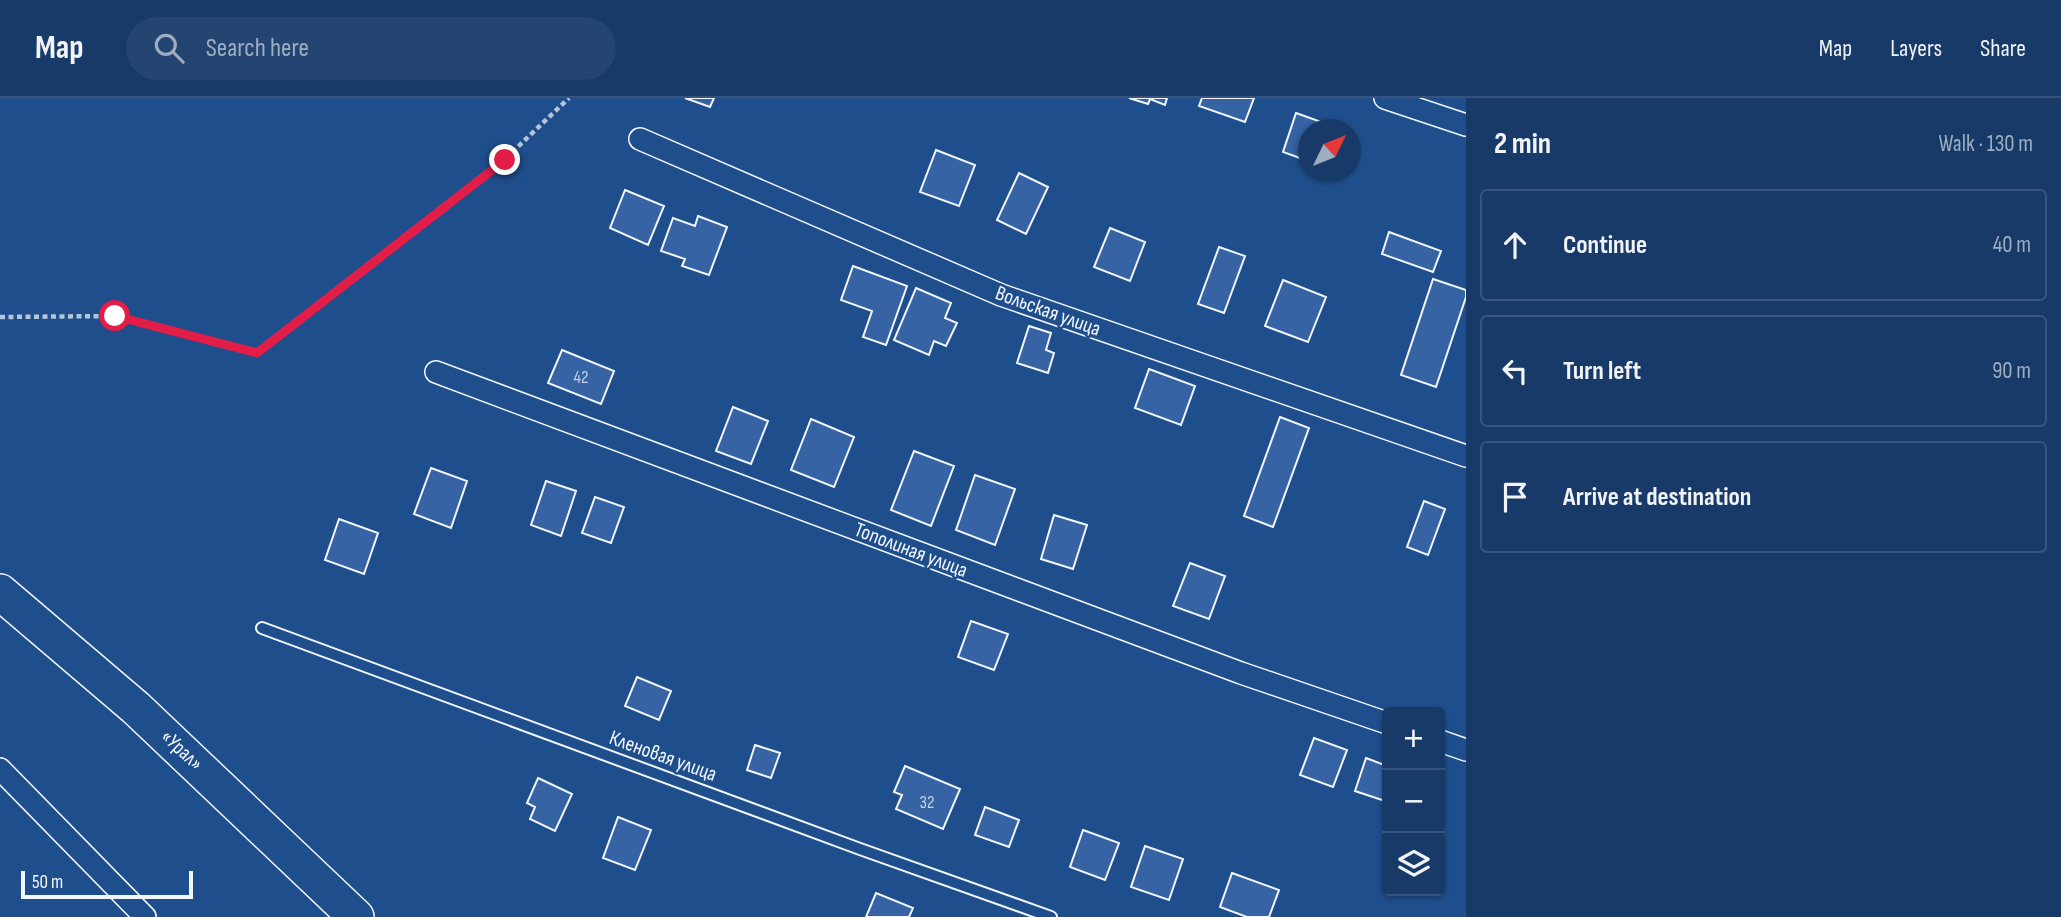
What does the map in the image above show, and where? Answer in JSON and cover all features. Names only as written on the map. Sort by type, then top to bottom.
[{"type":"highway","name":"«Урал»","points":[[0,592],[136,708],[356,917]]},
{"type":"street","points":[[1385,98],[1466,125]]},
{"type":"street","name":"Вольская улица","points":[[640,139],[1000,295],[1466,456]]},
{"type":"street","name":"Тополиная улица","points":[[436,372],[1241,673],[1382,721]]},
{"type":"street","points":[[1445,743],[1466,750]]},
{"type":"street","points":[[0,769],[145,917]]},
{"type":"lane","name":"Кленовая улица","points":[[262,628],[1051,917]]},
{"type":"path","points":[[0,317],[115,316],[257,353],[505,160],[569,98]]},
{"type":"building","points":[[685,98],[714,98],[710,107]]},
{"type":"building","points":[[1129,98],[1167,98],[1165,105],[1150,99],[1148,104]]},
{"type":"building","points":[[1202,98],[1254,98],[1245,122],[1199,106]]},
{"type":"building","points":[[1296,113],[1313,119],[1298,119],[1298,157],[1283,152]]},
{"type":"building","points":[[936,150],[975,165],[959,206],[920,192]]},
{"type":"building","points":[[1019,173],[1048,187],[1026,234],[997,220]]},
{"type":"building","points":[[625,190],[664,206],[648,245],[610,228]]},
{"type":"building","points":[[698,216],[727,227],[709,275],[682,266],[685,259],[661,251],[673,218],[695,226]]},
{"type":"building","points":[[1110,228],[1145,242],[1130,281],[1094,267]]},
{"type":"building","points":[[1389,232],[1441,251],[1433,272],[1382,254]]},
{"type":"building","points":[[1219,247],[1245,256],[1224,313],[1198,304]]},
{"type":"building","points":[[853,266],[907,286],[886,345],[863,337],[872,311],[841,300]]},
{"type":"building","points":[[1433,279],[1466,290],[1436,387],[1401,375]]},
{"type":"building","points":[[1283,280],[1326,297],[1308,342],[1265,326]]},
{"type":"building","points":[[916,288],[951,303],[945,318],[957,323],[946,346],[934,341],[929,355],[894,340]]},
{"type":"building","points":[[1029,326],[1051,333],[1046,350],[1054,353],[1048,373],[1017,363]]},
{"type":"building","points":[[562,350],[614,371],[601,404],[548,383]]},
{"type":"building","points":[[1149,369],[1195,386],[1181,425],[1135,408]]},
{"type":"building","points":[[733,407],[768,421],[751,464],[716,451]]},
{"type":"building","points":[[1280,417],[1309,428],[1273,527],[1244,516]]},
{"type":"building","points":[[811,419],[854,437],[834,487],[791,470]]},
{"type":"building","points":[[914,451],[954,466],[931,526],[891,510]]},
{"type":"building","points":[[431,468],[467,481],[451,528],[414,514]]},
{"type":"building","points":[[975,475],[1015,489],[995,545],[956,530]]},
{"type":"building","points":[[546,481],[576,491],[561,536],[531,525]]},
{"type":"building","points":[[595,497],[624,507],[611,543],[582,533]]},
{"type":"building","points":[[1424,501],[1445,509],[1428,555],[1407,547]]},
{"type":"building","points":[[1054,515],[1087,525],[1073,569],[1041,559]]},
{"type":"building","points":[[339,519],[378,533],[364,574],[325,560]]},
{"type":"building","points":[[1190,563],[1225,576],[1209,619],[1173,606]]},
{"type":"building","points":[[971,621],[1008,634],[994,670],[958,657]]},
{"type":"building","points":[[637,677],[671,691],[659,720],[625,706]]},
{"type":"building","points":[[1314,738],[1347,750],[1333,787],[1300,775]]},
{"type":"building","points":[[755,745],[780,753],[771,778],[747,770]]},
{"type":"building","points":[[1366,758],[1382,764],[1382,800],[1355,791]]},
{"type":"building","points":[[905,766],[960,789],[943,829],[896,809],[902,795],[894,792]]},
{"type":"building","points":[[538,778],[572,794],[555,831],[530,819],[535,807],[527,803]]},
{"type":"building","points":[[985,807],[1019,820],[1009,847],[975,835]]},
{"type":"building","points":[[618,817],[651,830],[635,870],[603,858]]},
{"type":"building","points":[[1083,830],[1119,843],[1105,880],[1070,867]]},
{"type":"building","points":[[1145,846],[1183,859],[1169,900],[1131,887]]},
{"type":"building","points":[[1232,873],[1279,890],[1269,917],[1247,917],[1220,907]]},
{"type":"building","points":[[876,893],[913,908],[909,917],[866,917]]},
{"type":"route","points":[[115,316],[257,353],[505,160]]}]
